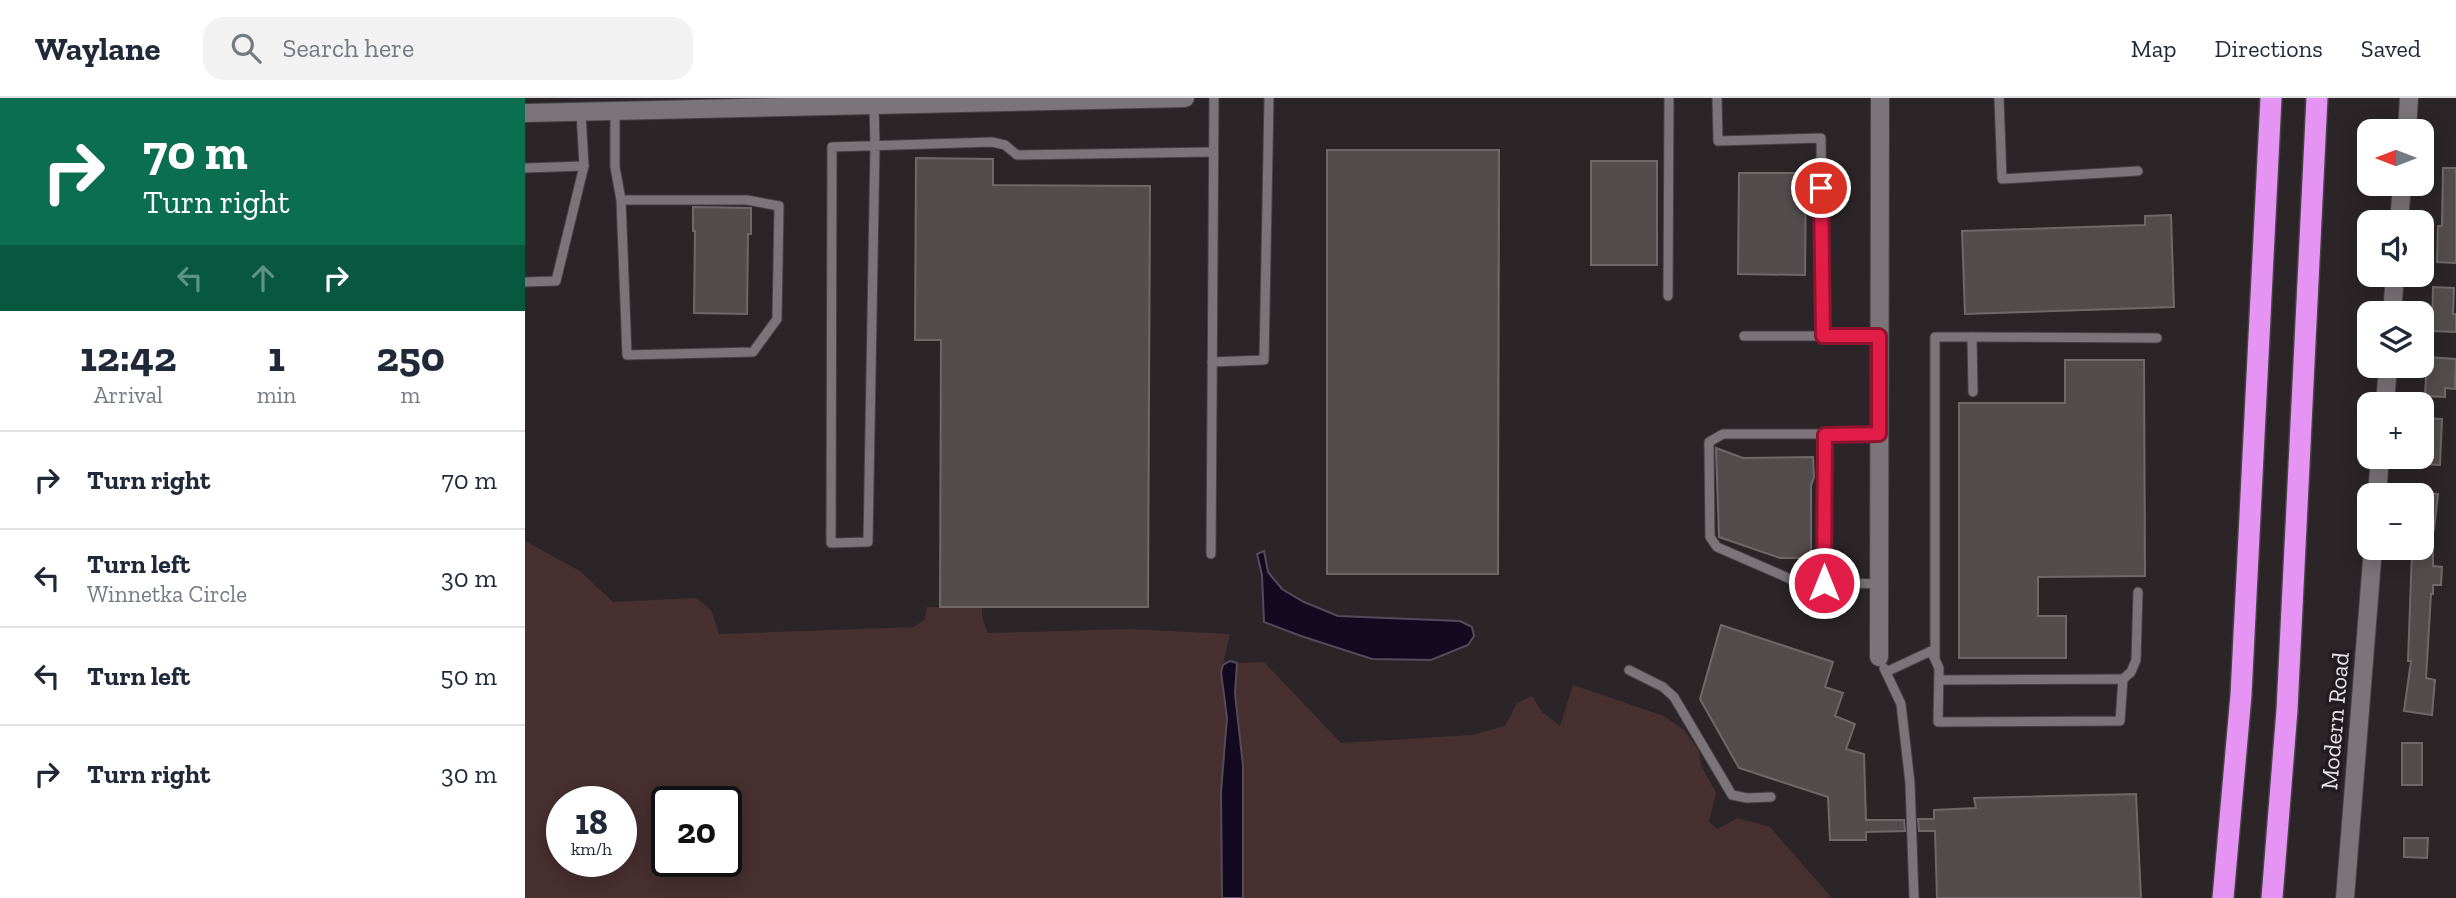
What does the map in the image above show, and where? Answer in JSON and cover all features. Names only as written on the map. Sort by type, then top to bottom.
[{"type":"highway","points":[[2223,898],[2241,695],[2271,98]]},
{"type":"highway","points":[[2273,898],[2283,770],[2317,98]]},
{"type":"street","points":[[525,113],[615,111],[680,104],[874,105],[1185,98]]},
{"type":"street","points":[[1879,98],[1879,584],[1883,664]]},
{"type":"street","points":[[2408,119],[2409,98]]},
{"type":"street","name":"Modern Road","points":[[2345,898],[2372,560]]},
{"type":"lane","points":[[1211,554],[1214,98]]},
{"type":"lane","points":[[1212,362],[1264,360],[1269,98]]},
{"type":"lane","points":[[1668,296],[1669,98]]},
{"type":"lane","points":[[1717,98],[1718,141],[1821,138],[1823,336]]},
{"type":"lane","points":[[1999,98],[2002,179],[2138,171]]},
{"type":"lane","points":[[874,105],[875,145],[868,542],[831,543],[832,147],[875,145],[992,142],[1005,145],[1017,155],[1213,152]]},
{"type":"lane","points":[[615,111],[615,167],[621,200],[627,355],[753,352],[777,319],[779,206],[747,200],[621,200]]},
{"type":"lane","points":[[525,282],[556,281],[585,166],[581,112]]},
{"type":"lane","points":[[525,168],[585,166]]},
{"type":"lane","points":[[1744,336],[1879,336]]},
{"type":"lane","points":[[1935,660],[1935,337],[2157,338]]},
{"type":"lane","points":[[1972,337],[1973,392]]},
{"type":"lane","points":[[1879,434],[1723,434],[1709,442],[1708,502],[1710,537],[1717,547],[1795,581],[1879,584]]},
{"type":"lane","points":[[1824,583],[1825,435]]},
{"type":"lane","points":[[1939,680],[2123,678],[2131,672],[2136,660],[2138,592]]},
{"type":"lane","points":[[1914,898],[1910,783],[1903,716],[1901,704],[1883,664],[1931,650],[1939,668],[1938,722],[2120,721],[2123,678]]},
{"type":"lane","points":[[1629,670],[1663,687],[1674,697],[1732,795],[1747,798],[1770,797]]},
{"type":"shaded area","points":[[525,541],[580,571],[613,602],[696,598],[711,610],[719,634],[914,627],[925,619],[927,607],[982,608],[982,617],[988,633],[1130,629],[1230,634],[1221,672],[1227,718],[1221,792],[1222,898],[525,898]]},
{"type":"shaded area","points":[[1264,551],[1268,572],[1282,589],[1304,602],[1338,616],[1460,621],[1472,627],[1474,636],[1468,645],[1431,660],[1372,659],[1264,622],[1262,575],[1257,554]]},
{"type":"shaded area","points":[[1230,661],[1237,663],[1235,693],[1243,766],[1243,898],[1222,898],[1221,792],[1227,718],[1221,672],[1223,665]]},
{"type":"shaded area","points":[[1264,662],[1341,743],[1472,735],[1505,726],[1517,703],[1532,696],[1542,712],[1560,726],[1573,685],[1664,716],[1684,730],[1699,751],[1701,765],[1716,793],[1709,822],[1717,829],[1738,818],[1770,827],[1832,898],[1243,898],[1243,766],[1235,693],[1237,663]]},
{"type":"building","points":[[1327,150],[1499,150],[1498,574],[1327,574]]},
{"type":"building","points":[[916,158],[993,159],[993,185],[1150,186],[1148,607],[940,607],[941,340],[915,340]]},
{"type":"building","points":[[1591,161],[1657,161],[1657,265],[1591,265]]},
{"type":"building","points":[[2443,168],[2456,168],[2456,263],[2437,262],[2438,226],[2442,226]]},
{"type":"building","points":[[1739,173],[1806,173],[1805,275],[1738,274]]},
{"type":"building","points":[[693,207],[751,208],[747,314],[694,313]]},
{"type":"building","points":[[2171,215],[2174,307],[1965,314],[1962,231],[2145,225],[2145,216]]},
{"type":"building","points":[[2433,287],[2454,288],[2453,314],[2456,314],[2456,332],[2434,331]]},
{"type":"building","points":[[2434,357],[2456,359],[2455,389],[2445,388],[2445,397],[2434,396],[2434,392],[2425,392],[2426,378],[2434,378]]},
{"type":"building","points":[[2065,360],[2144,360],[2145,576],[2038,577],[2038,616],[2066,616],[2066,658],[1959,658],[1959,403],[2065,403]]},
{"type":"building","points":[[2434,419],[2442,419],[2440,465],[2434,465]]},
{"type":"building","points":[[1716,448],[1743,458],[1813,457],[1811,558],[1780,558],[1719,537]]},
{"type":"building","points":[[2434,494],[2438,494],[2434,530]]},
{"type":"building","points":[[2412,560],[2433,560],[2433,566],[2442,567],[2441,585],[2433,585],[2431,594],[2426,678],[2435,680],[2432,715],[2404,711],[2411,661],[2408,661]]},
{"type":"building","points":[[1721,625],[1833,662],[1825,687],[1843,693],[1835,716],[1855,724],[1846,749],[1864,754],[1866,820],[1904,820],[1905,831],[1866,832],[1866,840],[1830,840],[1828,797],[1739,768],[1700,699]]},
{"type":"building","points":[[2402,743],[2422,743],[2422,785],[2402,785]]},
{"type":"building","points":[[2136,794],[2141,898],[1937,898],[1935,831],[1919,831],[1918,819],[1934,819],[1934,810],[1976,808],[1974,798]]},
{"type":"building","points":[[2404,838],[2428,838],[2427,858],[2404,857]]},
{"type":"route","points":[[1821,188],[1823,336],[1879,336],[1879,434],[1825,435],[1824,583]]}]
